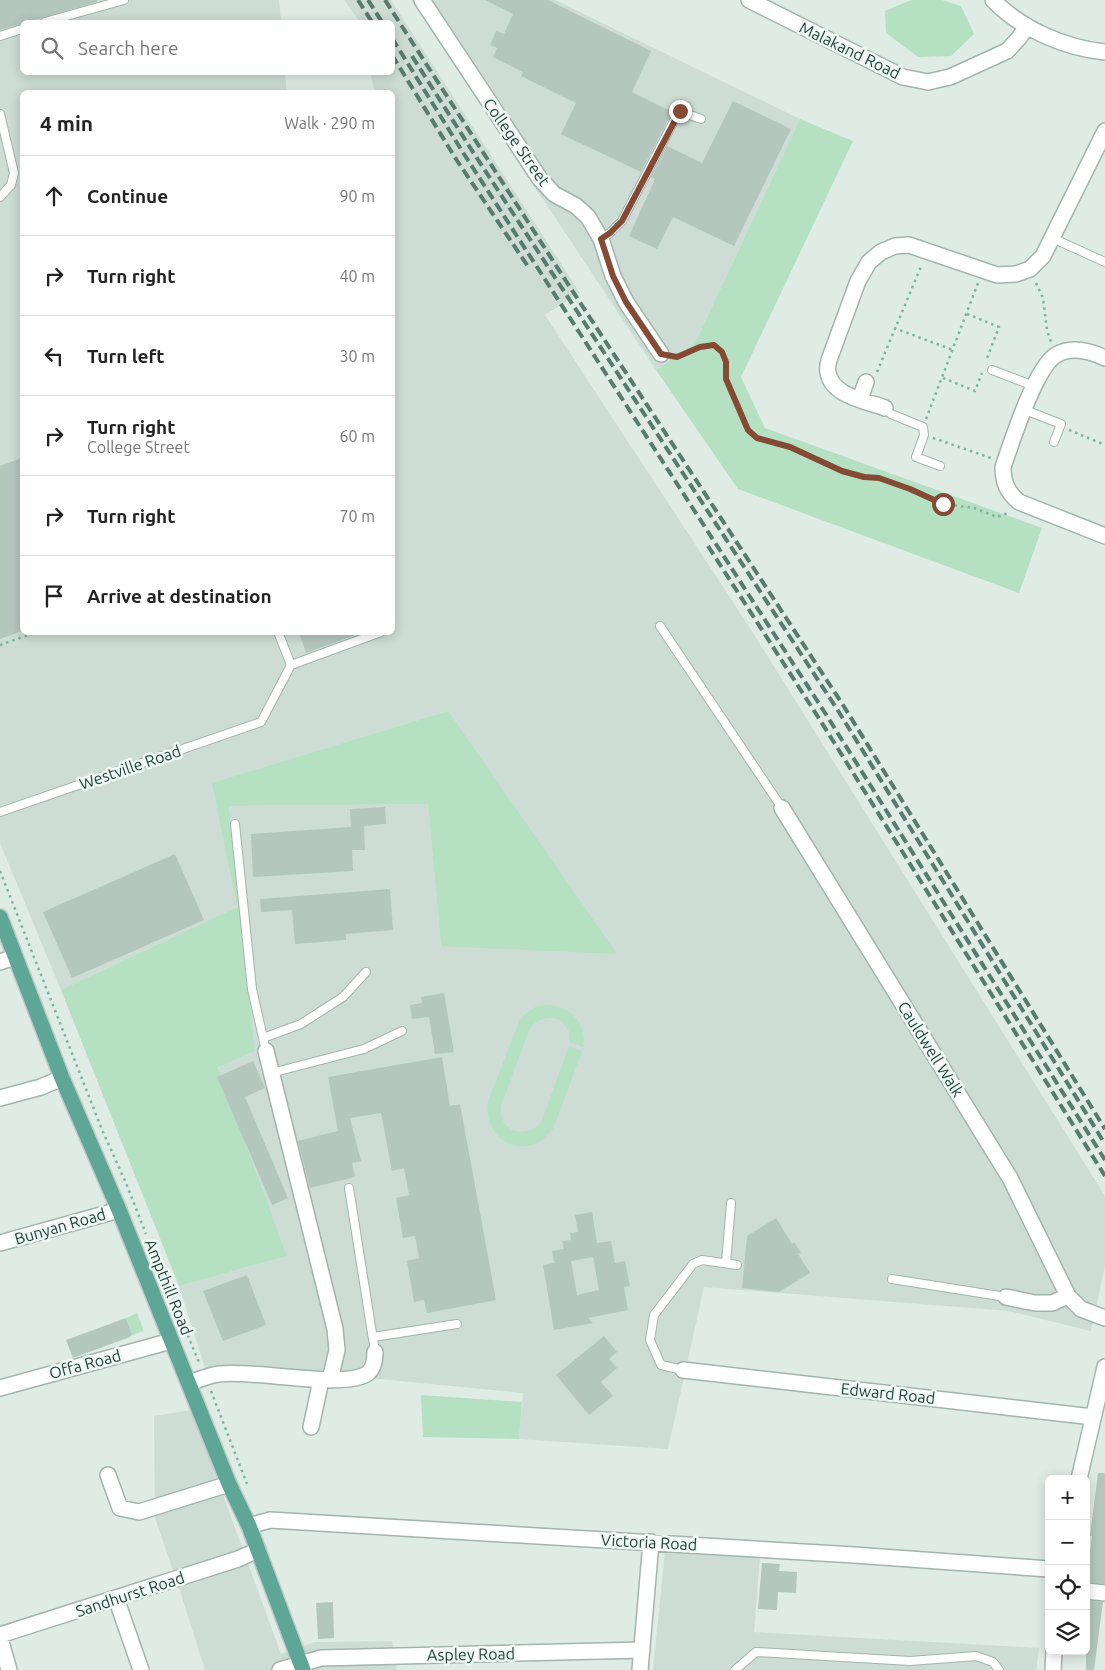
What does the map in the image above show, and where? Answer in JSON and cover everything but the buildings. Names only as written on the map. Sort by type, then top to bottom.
[{"type":"main road","name":"Ampthill Road","points":[[0,917],[62,1078],[119,1210],[229,1484],[249,1526],[302,1667]]},
{"type":"street","name":"College Street","points":[[422,0],[540,179],[554,194],[576,206],[588,217],[601,239],[613,276],[626,302],[661,354]]},
{"type":"street","name":"Malakand Road","points":[[749,0],[903,77],[928,82],[950,77],[1007,51],[1027,26]]},
{"type":"street","points":[[994,0],[1002,9],[1027,26],[1053,39],[1094,51],[1105,52]]},
{"type":"street","points":[[885,408],[844,393],[833,384],[828,373],[828,360],[858,281],[869,262],[881,252],[895,246],[909,245],[997,275],[1016,274],[1030,269],[1043,256],[1105,131]]},
{"type":"street","points":[[1105,358],[1093,352],[1071,350],[1056,355],[1043,368],[1024,410],[1004,464],[1003,480],[1009,494],[1019,502],[1105,536]]},
{"type":"street","points":[[860,399],[866,382]]},
{"type":"street","name":"Cauldwell Walk","points":[[782,808],[1010,1178],[1068,1296],[1081,1309],[1105,1318]]},
{"type":"street","points":[[0,962],[15,957]]},
{"type":"street","points":[[264,1045],[335,1329],[337,1350],[311,1427]]},
{"type":"street","points":[[0,1098],[41,1087],[62,1078]]},
{"type":"street","name":"Bunyan Road","points":[[0,1243],[119,1210]]},
{"type":"street","points":[[1006,1297],[1035,1303],[1052,1303],[1068,1296]]},
{"type":"street","name":"Offa Road","points":[[0,1388],[171,1341]]},
{"type":"street","points":[[189,1383],[219,1374],[246,1374],[326,1380],[356,1379],[368,1373],[374,1364],[374,1345]]},
{"type":"street","points":[[1080,1475],[1105,1367]]},
{"type":"street","name":"Edward Road","points":[[683,1370],[1093,1417]]},
{"type":"street","points":[[108,1475],[120,1508],[139,1512],[229,1484]]},
{"type":"street","name":"Victoria Road","points":[[249,1526],[270,1520],[651,1542],[1045,1569]]},
{"type":"street","points":[[640,1670],[651,1542]]},
{"type":"street","name":"Sandhurst Road","points":[[0,1636],[238,1559],[258,1550]]},
{"type":"street","points":[[1090,1591],[1105,1593]]},
{"type":"street","points":[[116,1598],[141,1670]]},
{"type":"street","points":[[0,1636],[9,1670]]},
{"type":"street","name":"Aspley Road","points":[[280,1670],[302,1667],[321,1658],[642,1650]]},
{"type":"street","points":[[1052,1670],[1054,1655]]},
{"type":"lane","points":[[53,20],[124,0]]},
{"type":"lane","points":[[0,36],[20,30]]},
{"type":"lane","points":[[601,239],[622,221],[680,111],[701,119]]},
{"type":"lane","points":[[0,114],[14,173],[12,185],[0,197]]},
{"type":"lane","points":[[1052,238],[1105,262]]},
{"type":"lane","points":[[992,370],[1034,386]]},
{"type":"lane","points":[[885,408],[891,414],[924,431],[916,457],[940,466]]},
{"type":"lane","points":[[1024,410],[1061,424],[1054,442]]},
{"type":"lane","points":[[660,626],[782,808]]},
{"type":"lane","points":[[279,635],[291,665],[373,635]]},
{"type":"lane","name":"Westville Road","points":[[0,812],[261,722],[291,665]]},
{"type":"lane","points":[[235,824],[252,989],[264,1045],[343,998],[366,972]]},
{"type":"lane","points":[[271,1073],[364,1049],[402,1031]]},
{"type":"lane","points":[[349,1188],[374,1345],[457,1324]]},
{"type":"lane","points":[[726,1264],[731,1203]]},
{"type":"lane","points":[[683,1370],[661,1364],[650,1340],[654,1315],[693,1264],[702,1260],[737,1265]]},
{"type":"lane","points":[[892,1279],[1006,1297]]},
{"type":"lane","points":[[735,1670],[756,1652],[910,1661],[976,1656],[993,1662],[999,1670]]},
{"type":"path","points":[[866,382],[874,380],[894,328],[928,251]]},
{"type":"path","points":[[1030,269],[1043,298],[1047,330],[1056,355]]},
{"type":"path","points":[[983,270],[924,431],[1004,464]]},
{"type":"path","points":[[943,378],[975,390],[999,327],[967,314]]},
{"type":"path","points":[[894,328],[953,350]]},
{"type":"path","points":[[661,354],[677,357],[700,347],[714,345],[722,352],[726,362],[726,379],[748,430],[757,438],[790,447],[842,471],[864,477],[879,478],[943,504],[974,508],[997,517],[1007,514],[1019,502]]},
{"type":"path","points":[[1060,427],[1105,445]]},
{"type":"path","points":[[0,645],[29,635]]},
{"type":"path","points":[[0,871],[103,1132],[147,1236]]},
{"type":"path","points":[[165,1281],[248,1488]]},
{"type":"shaded area","points":[[0,0],[279,0],[281,20],[20,20],[20,75],[285,75],[287,90],[20,90],[20,635],[395,635],[395,90],[374,90],[371,75],[395,75],[395,20],[359,20],[344,0],[391,0],[580,293],[545,315],[750,628],[1105,1196],[1105,1266],[1091,1331],[1009,1311],[704,1287],[668,1449],[519,1439],[523,1393],[297,1371],[205,1368],[179,1286],[287,1256],[218,1066],[255,1051],[229,806],[428,804],[441,946],[448,711],[213,783],[237,907],[61,990],[0,843]]},
{"type":"shaded area","points":[[411,0],[555,0],[800,119],[695,343],[656,370]]},
{"type":"shaded area","points":[[192,1410],[281,1654],[314,1642],[392,1641],[397,1670],[205,1670],[155,1518],[154,1416]]},
{"type":"shaded area","points":[[665,1551],[760,1557],[754,1632],[1039,1648],[1036,1670],[653,1670]]},
{"type":"green space","points":[[911,0],[942,0],[961,6],[974,34],[951,56],[918,57],[886,33],[885,11]]},
{"type":"green space","points":[[800,119],[853,141],[741,377],[765,428],[1042,528],[1019,593],[738,489],[656,370],[695,343]]},
{"type":"green space","points":[[448,711],[617,954],[441,946],[428,804],[229,806],[255,1051],[218,1067],[287,1256],[179,1286],[61,990],[237,907],[212,783]]},
{"type":"green space","points":[[546,1005],[562,1008],[575,1017],[583,1030],[583,1047],[570,1042],[569,1031],[559,1019],[542,1019],[529,1030],[501,1106],[501,1115],[504,1122],[514,1130],[520,1132],[527,1131],[541,1123],[569,1046],[582,1051],[553,1129],[542,1140],[534,1144],[514,1145],[506,1142],[493,1129],[489,1121],[488,1101],[521,1017],[537,1006]]},
{"type":"green space","points":[[137,1313],[144,1331],[132,1335],[126,1318]]},
{"type":"green space","points":[[421,1395],[522,1402],[519,1439],[423,1437]]},
{"type":"railway","points":[[358,0],[371,20]]},
{"type":"railway","points":[[368,0],[381,20]]},
{"type":"railway","points":[[385,0],[843,705],[1105,1129]]},
{"type":"railway","points":[[395,43],[464,154],[827,716],[1105,1160]]},
{"type":"railway","points":[[412,56],[837,709],[1105,1144]]},
{"type":"railway","points":[[395,60],[456,159],[529,268]]},
{"type":"railway","points":[[708,546],[820,720],[1105,1176]]},
{"type":"route","points":[[680,111],[622,221],[601,239],[613,276],[626,302],[661,354],[677,357],[700,347],[714,345],[722,352],[726,362],[726,379],[732,394],[748,430],[757,438],[790,447],[842,471],[864,477],[879,478],[910,489],[943,504]]}]
